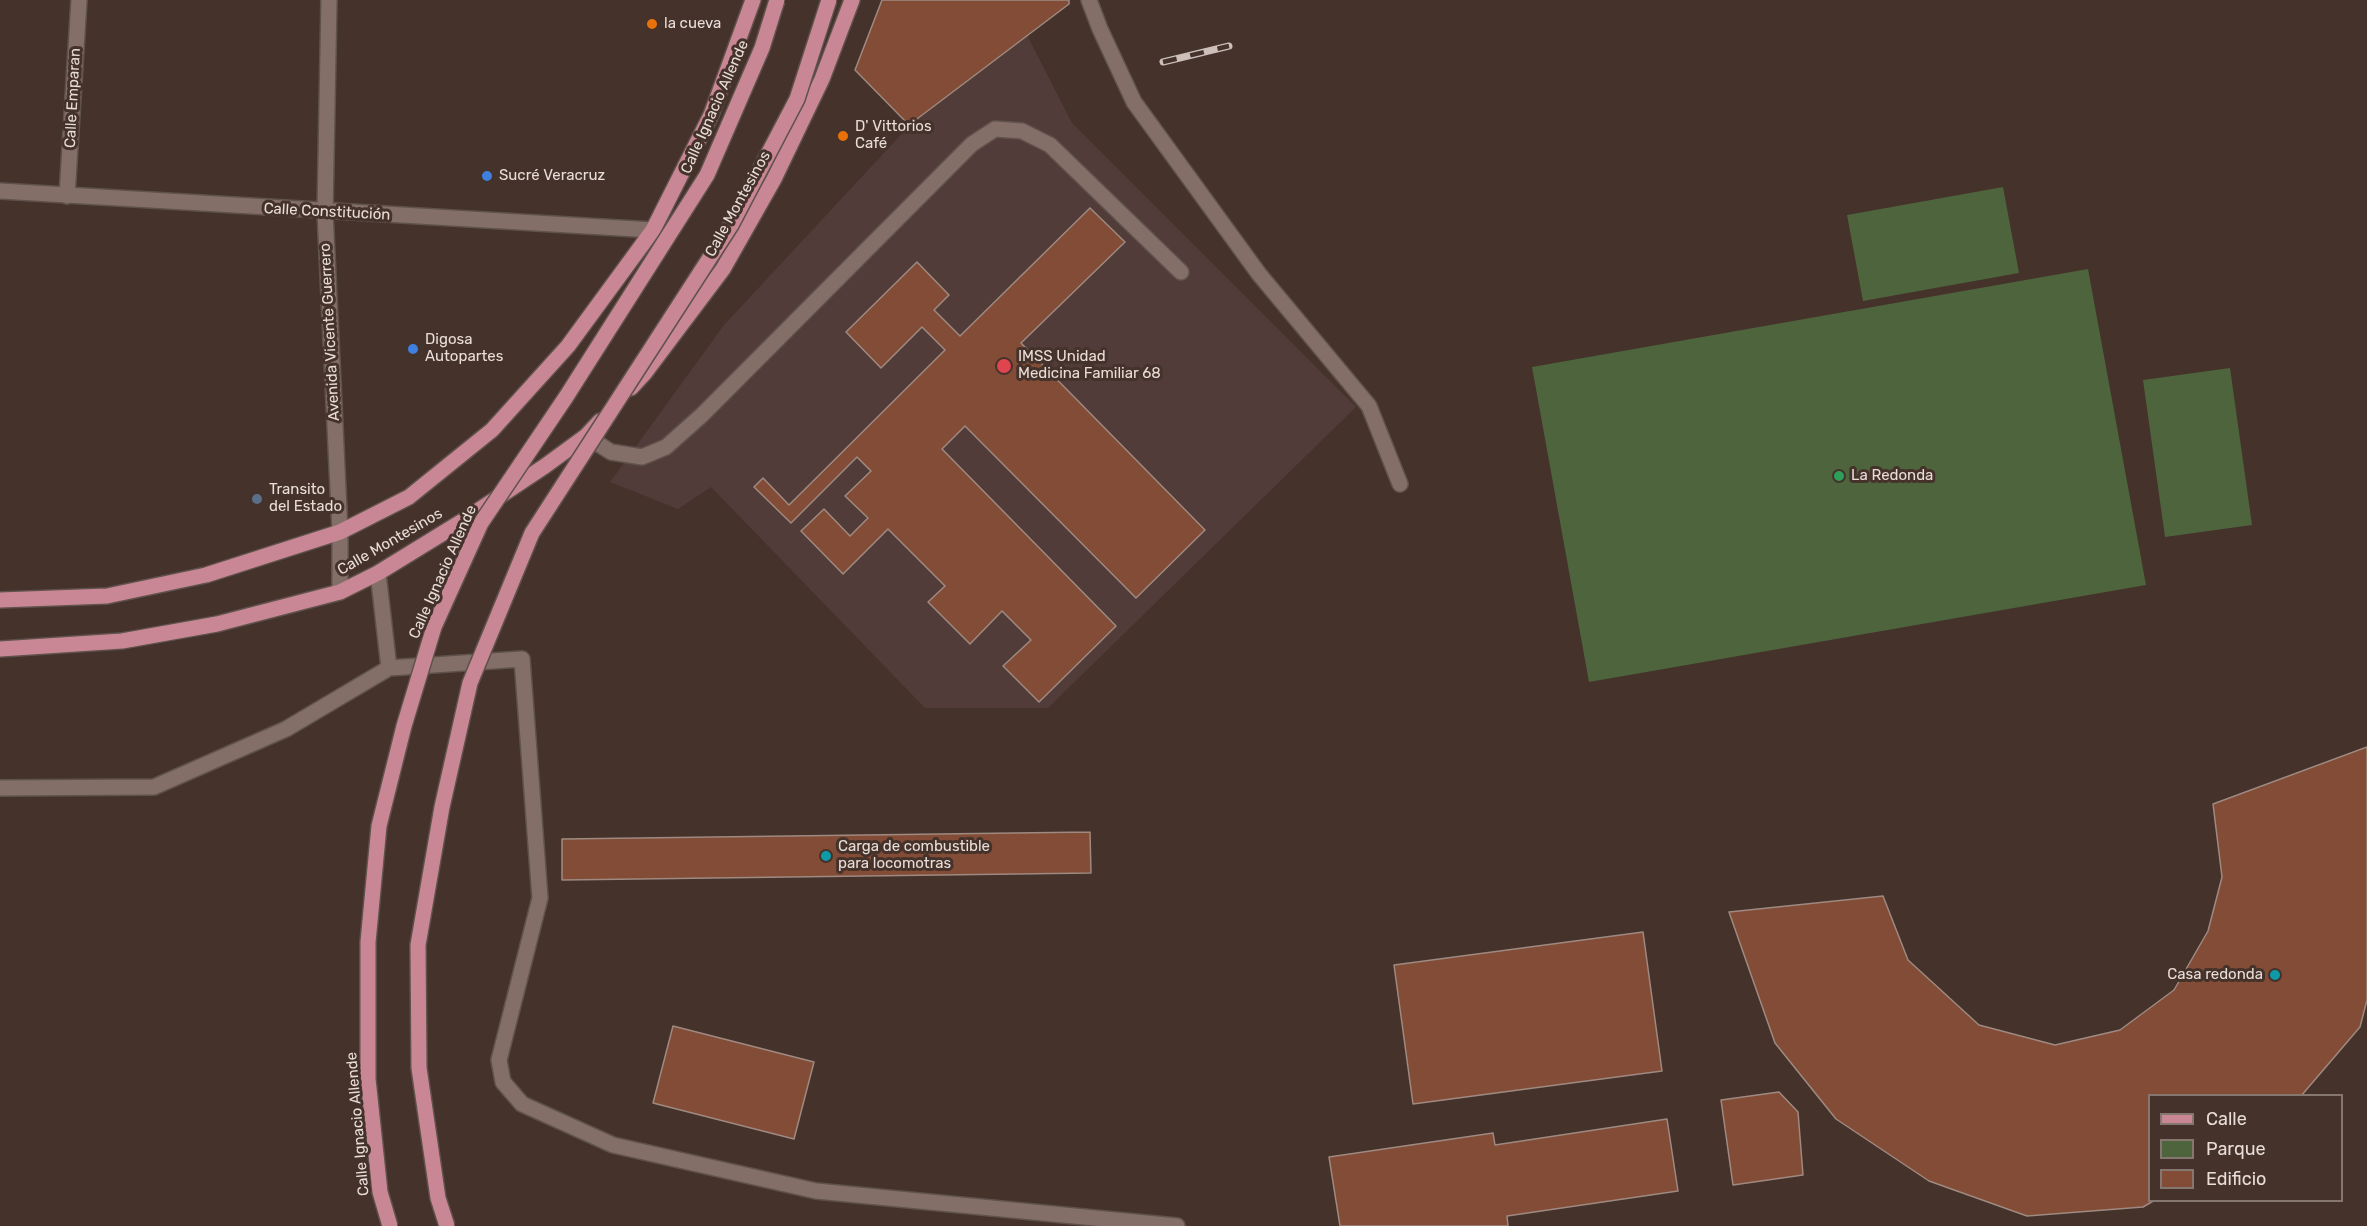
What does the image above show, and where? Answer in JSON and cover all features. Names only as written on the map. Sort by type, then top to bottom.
[{"type":"main road","name":"Calle Montesinos","points":[[0,600],[107,596],[206,575],[340,532],[409,497],[492,430],[568,346],[653,230],[711,115],[753,0]]},
{"type":"main road","name":"Calle Ignacio Allende","points":[[390,1226],[380,1192],[368,1079],[368,942],[379,826],[404,726],[431,638],[481,523],[572,388],[707,175],[762,48],[777,0]]},
{"type":"main road","points":[[447,1226],[438,1198],[419,1068],[418,945],[442,807],[470,684],[532,533],[731,225],[797,99],[829,0]]},
{"type":"main road","name":"Calle Montesinos","points":[[0,649],[122,641],[217,624],[340,591],[378,573],[517,485],[586,436],[644,374],[723,269],[774,178],[818,89],[852,0]]},
{"type":"street","name":"Calle Emparan","points":[[67,196],[79,0]]},
{"type":"street","name":"Avenida Vicente Guerrero","points":[[329,0],[325,212],[340,532],[340,591]]},
{"type":"street","points":[[1089,0],[1134,102],[1259,274],[1369,406],[1400,484]]},
{"type":"street","points":[[586,436],[610,452],[642,457],[666,447],[702,415],[972,144],[995,129],[1022,131],[1050,145],[1181,272]]},
{"type":"street","name":"Calle Constitución","points":[[0,191],[653,230]]},
{"type":"street","points":[[378,573],[388,668]]},
{"type":"street","points":[[0,788],[154,787],[286,729],[388,668],[522,659],[540,898],[499,1060],[503,1082],[522,1104],[613,1145],[816,1191],[1177,1226]]},
{"type":"shaded area","name":"IMSS Unidad Medicina Familiar 68","points":[[1027,35],[1072,123],[1356,407],[1048,708],[925,708],[711,487],[678,509],[610,482],[724,325],[909,126]]},
{"type":"green space","points":[[2003,187],[2019,273],[1863,301],[1847,215]]},
{"type":"green space","name":"La Redonda","points":[[2088,269],[2146,585],[1589,682],[1532,367]]},
{"type":"green space","points":[[2230,368],[2252,525],[2165,537],[2143,380]]},
{"type":"building","points":[[882,0],[1069,0],[1069,4],[909,125],[855,70]]},
{"type":"building","points":[[1090,208],[1125,242],[1021,343],[1205,530],[1136,598],[965,426],[942,449],[1116,626],[1039,702],[1003,666],[1031,640],[1002,611],[970,644],[928,602],[945,586],[888,529],[843,574],[801,531],[824,509],[850,536],[868,518],[845,496],[871,471],[857,457],[791,523],[754,487],[763,478],[789,505],[945,350],[922,327],[881,368],[846,332],[917,262],[949,295],[934,310],[960,336]]},
{"type":"building","name":"Casa redonda","points":[[2367,747],[2367,1000],[2360,1027],[2303,1094],[2148,1094],[2148,1202],[2152,1202],[2143,1207],[2027,1216],[1929,1181],[1836,1119],[1775,1043],[1729,912],[1883,896],[1908,960],[1979,1025],[2055,1045],[2120,1030],[2174,990],[2208,931],[2222,877],[2213,804]]},
{"type":"building","name":"Carga de combustible para locomotras","points":[[1090,832],[1091,873],[562,880],[562,839]]},
{"type":"building","points":[[1643,932],[1662,1071],[1413,1104],[1394,965]]},
{"type":"building","points":[[673,1026],[814,1062],[794,1139],[653,1103]]},
{"type":"building","points":[[1779,1092],[1798,1112],[1803,1175],[1733,1185],[1721,1100]]},
{"type":"building","points":[[1667,1119],[1678,1191],[1507,1216],[1508,1226],[1340,1226],[1329,1157],[1493,1133],[1495,1145]]},
{"type":"railway","points":[[1163,62],[1229,46]]},
{"type":"place","name":"la cueva","points":[[652,24]]},
{"type":"place","name":"D' Vittorios Café","points":[[843,136]]},
{"type":"place","name":"Sucré Veracruz","points":[[487,176]]},
{"type":"place","name":"Digosa Autopartes","points":[[413,349]]},
{"type":"place","name":"IMSS Unidad Medicina Familiar 68","points":[[1004,366]]},
{"type":"place","name":"La Redonda","points":[[1839,476]]},
{"type":"place","name":"Transito del Estado","points":[[257,499]]},
{"type":"place","name":"Carga de combustible para locomotras","points":[[826,856]]},
{"type":"place","name":"Casa redonda","points":[[2275,975]]}]
